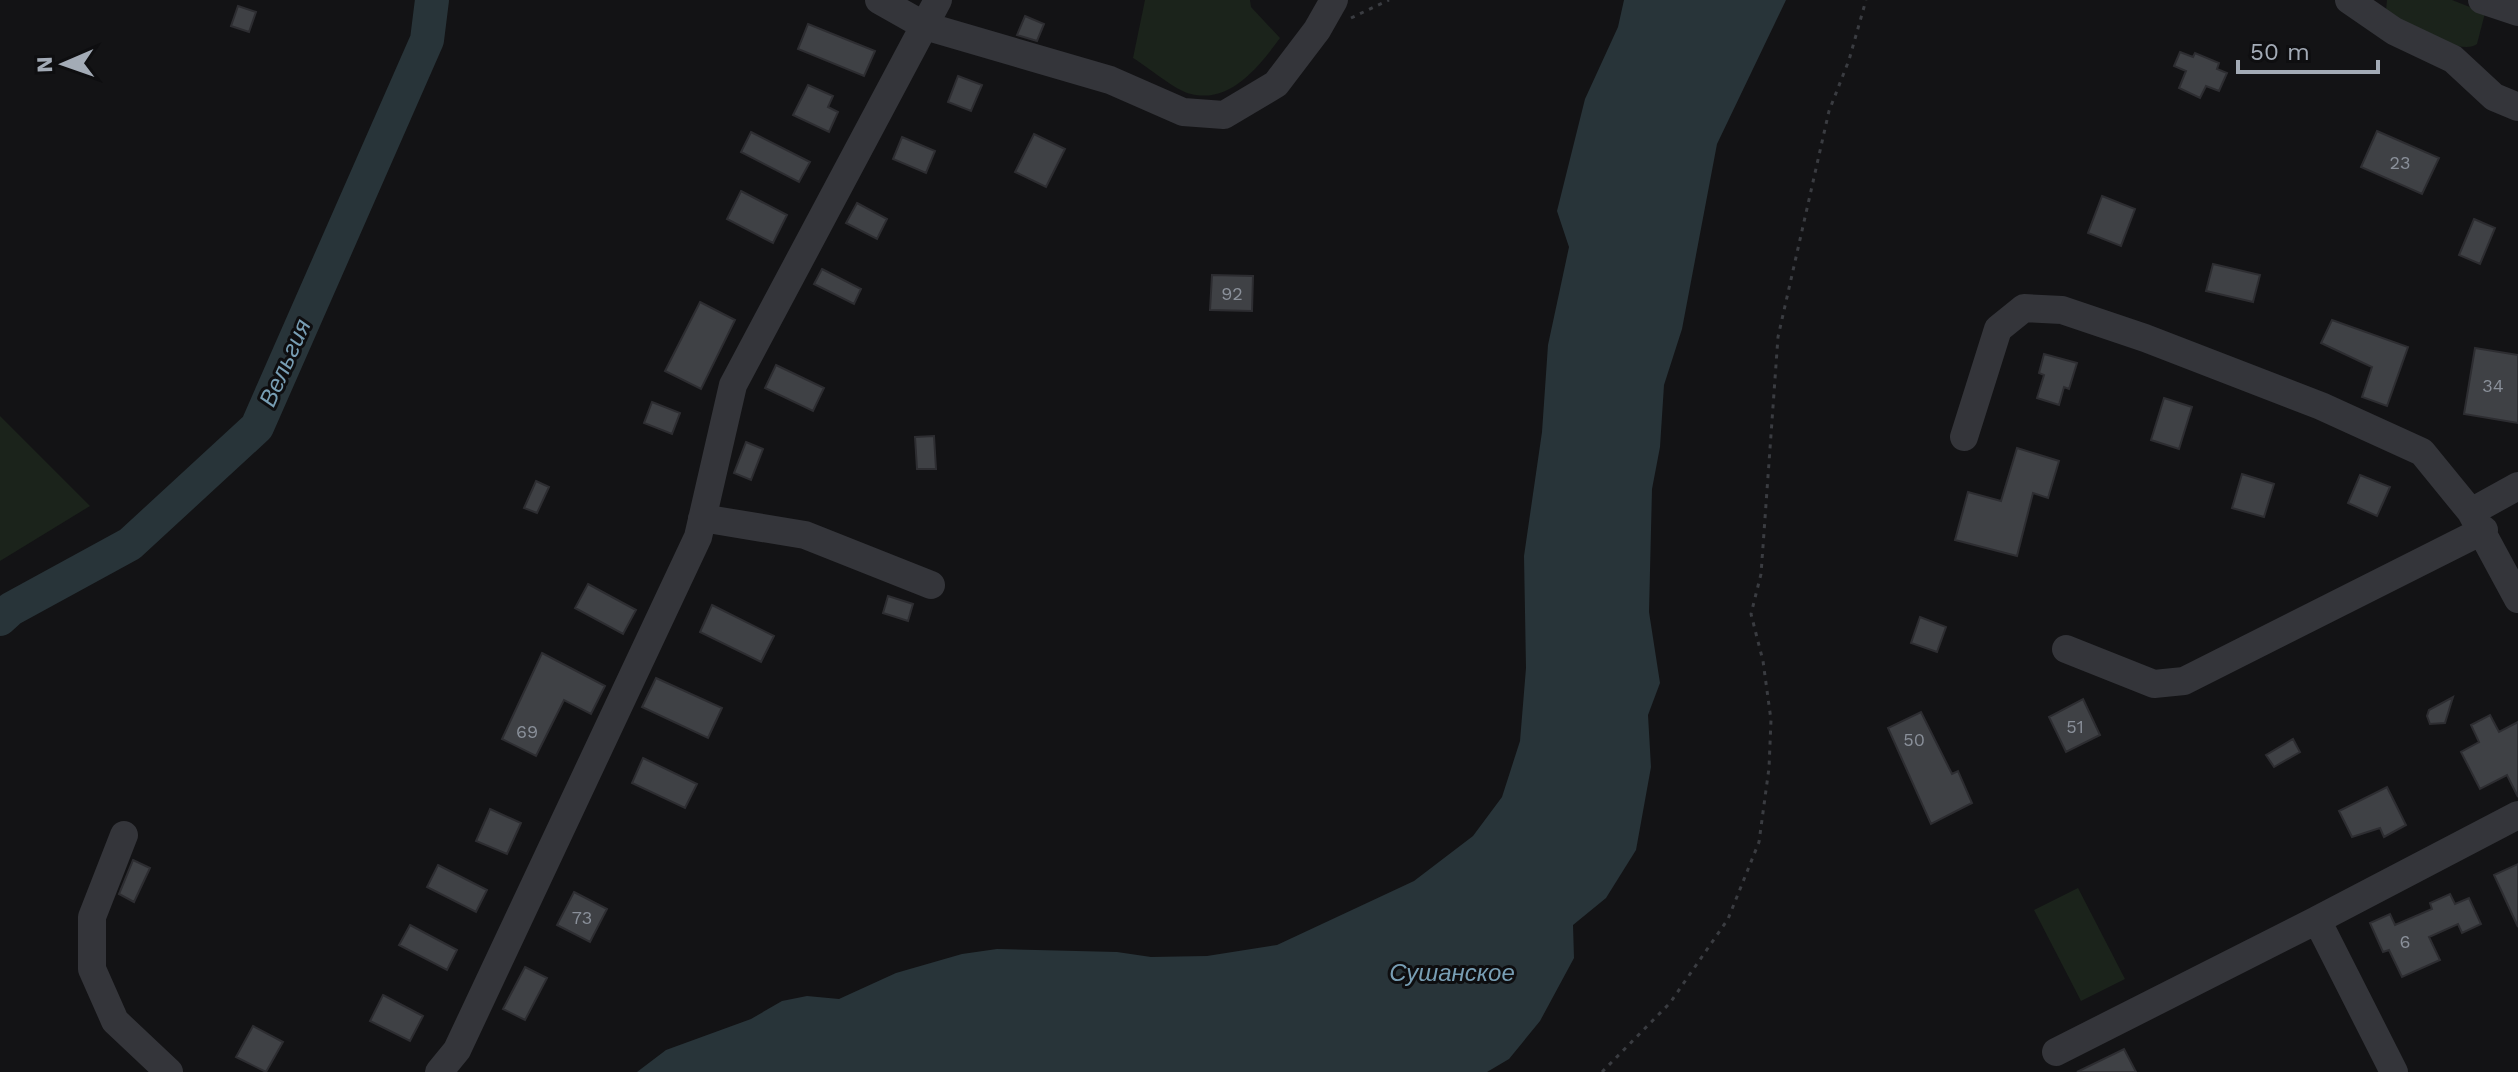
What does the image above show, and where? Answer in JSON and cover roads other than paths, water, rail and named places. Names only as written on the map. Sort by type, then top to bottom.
[{"type":"street","points":[[879,0],[925,26],[1110,80],[1183,112],[1224,115],[1276,84],[1317,30],[1334,0]]},
{"type":"street","points":[[439,1072],[457,1050],[698,537],[733,385],[938,0]]},
{"type":"street","points":[[2349,0],[2394,31],[2453,59],[2494,97],[2518,107]]},
{"type":"street","points":[[1964,437],[1998,329],[2024,308],[2062,310],[2145,338],[2321,406],[2422,452],[2478,521],[2518,599]]},
{"type":"street","points":[[2066,649],[2154,684],[2184,681],[2478,521],[2518,486]]},
{"type":"street","points":[[702,518],[805,535],[931,585]]},
{"type":"street","points":[[2056,1052],[2518,815]]},
{"type":"street","points":[[124,835],[92,917],[92,969],[115,1021],[169,1072]]},
{"type":"street","points":[[2317,920],[2394,1072]]},
{"type":"water","name":"Сушанское","points":[[1624,0],[1786,0],[1717,144],[1682,329],[1664,385],[1660,447],[1652,489],[1649,612],[1660,683],[1648,715],[1651,767],[1636,850],[1606,898],[1573,925],[1574,958],[1540,1021],[1509,1059],[1487,1072],[637,1072],[666,1050],[751,1019],[782,1001],[807,996],[839,999],[896,973],[962,954],[997,949],[1117,952],[1151,957],[1207,956],[1277,945],[1414,881],[1473,836],[1502,797],[1520,741],[1526,668],[1524,556],[1542,432],[1548,345],[1569,247],[1557,211],[1585,99],[1618,27]]},
{"type":"waterway","name":"Вельгия","points":[[0,619],[11,609],[130,544],[257,427],[427,40],[432,0]]}]
